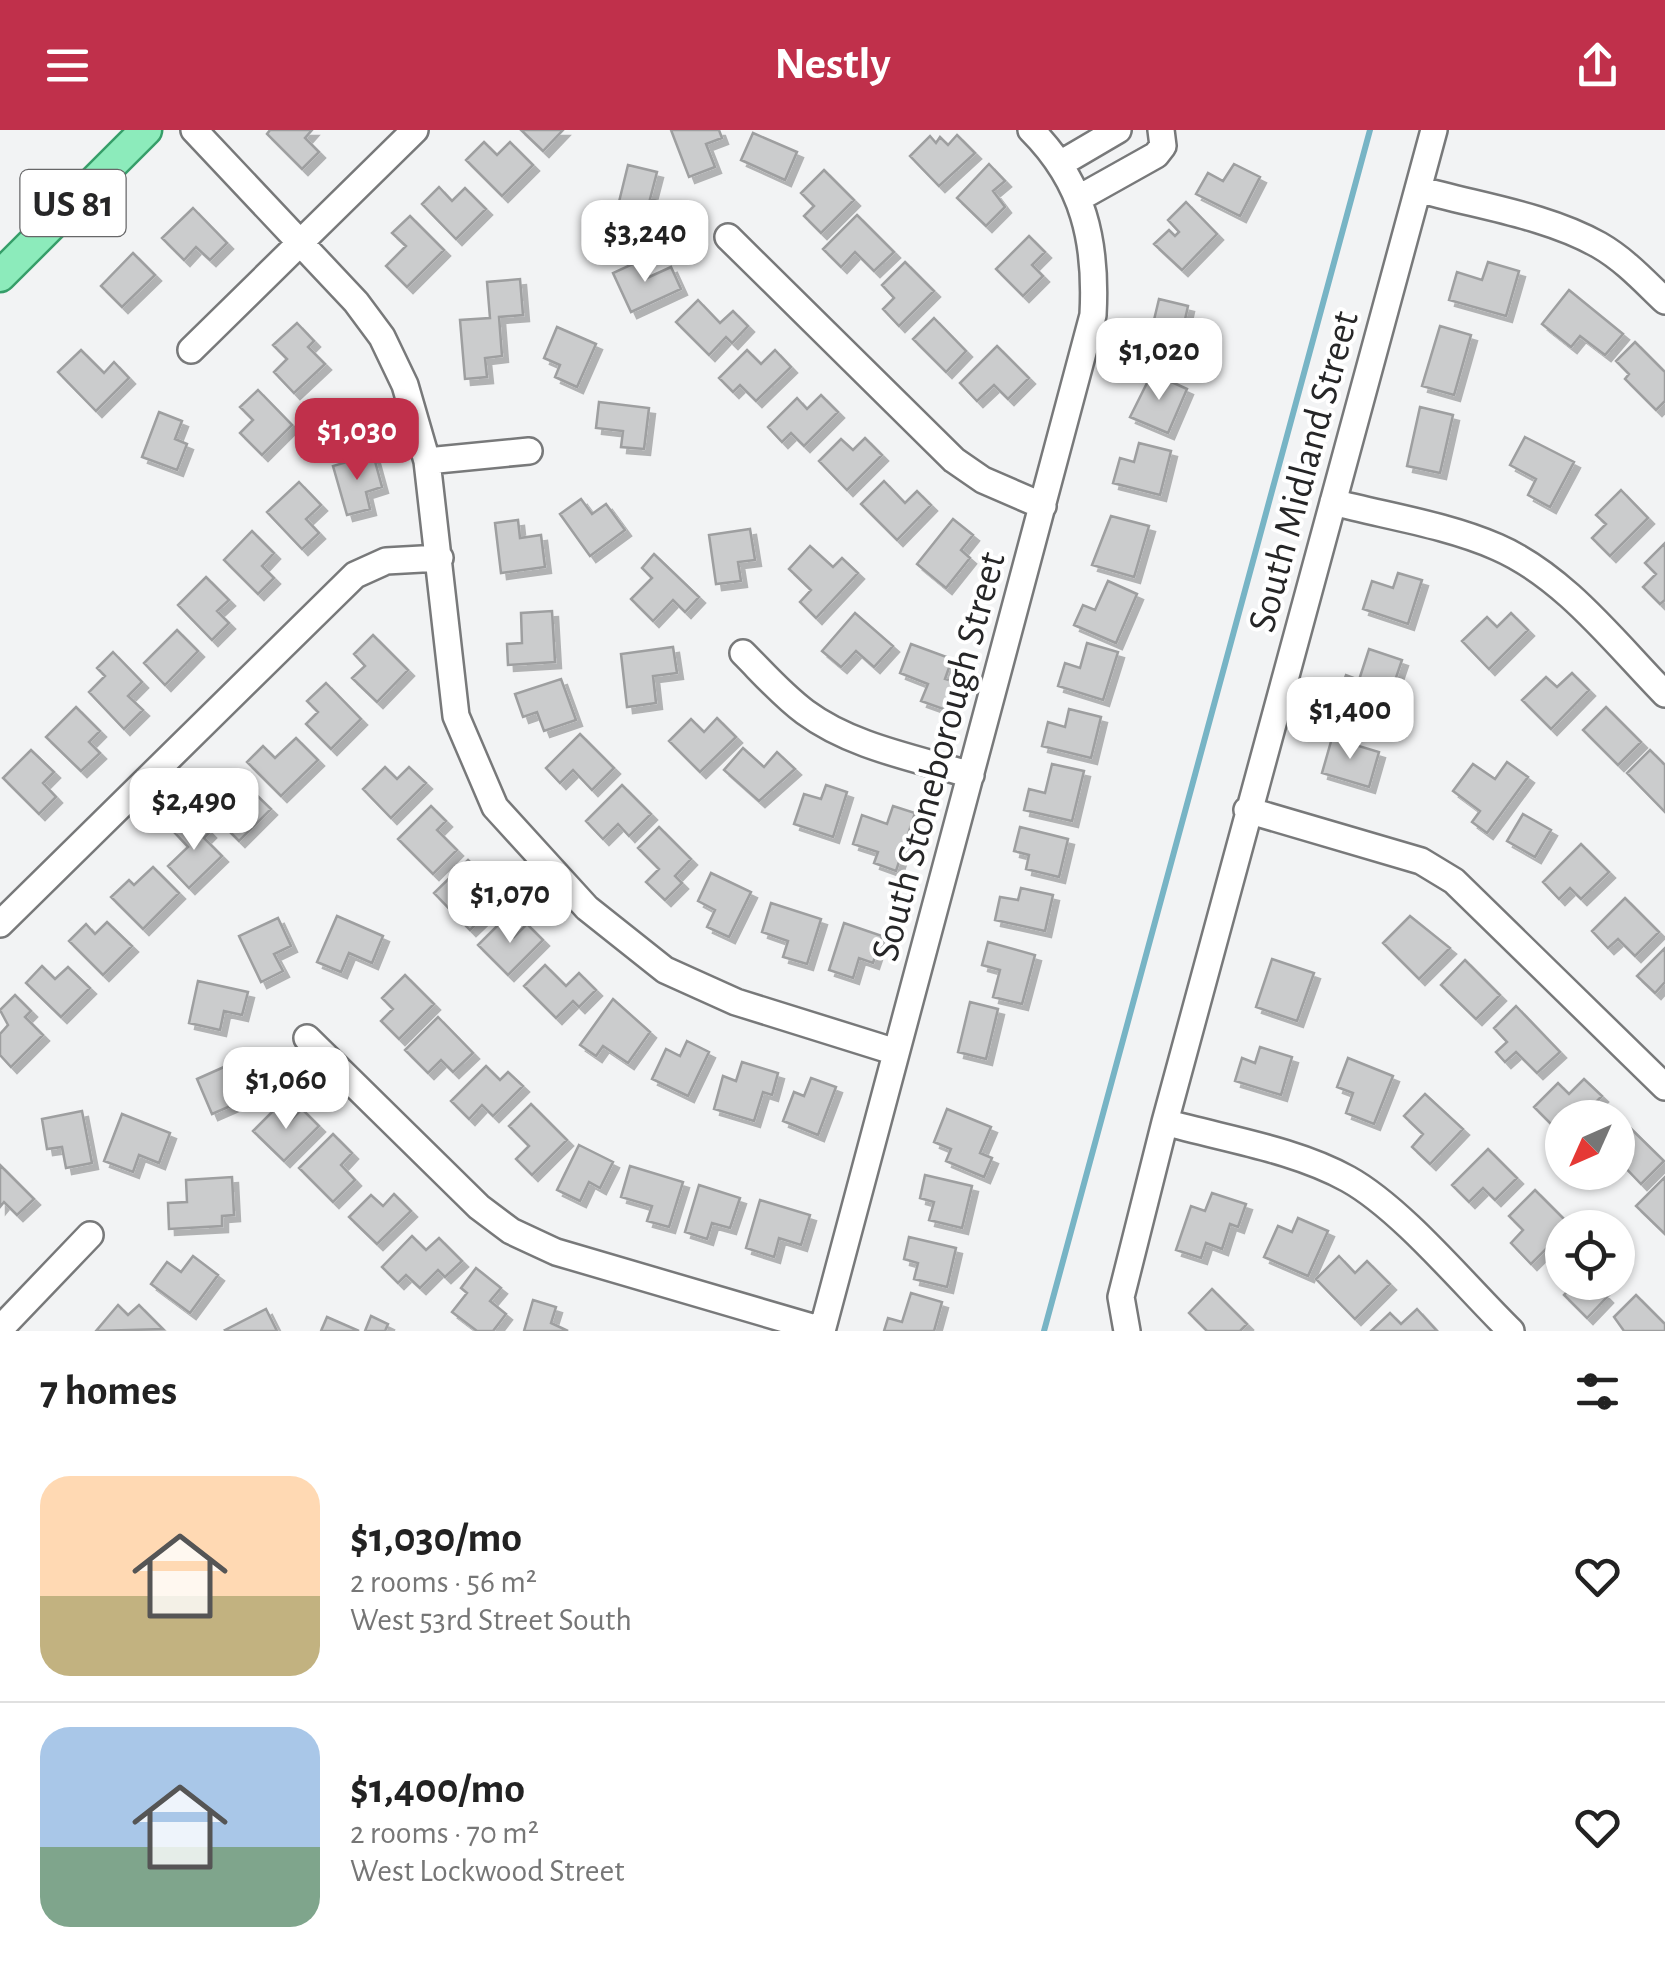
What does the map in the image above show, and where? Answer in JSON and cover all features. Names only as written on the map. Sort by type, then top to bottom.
[{"type":"main road","name":"US 81","points":[[0,276],[146,130]]},
{"type":"street","points":[[194,130],[382,337],[405,385],[427,461],[456,716],[479,778],[522,840],[617,936],[685,982],[896,1052]]},
{"type":"street","points":[[191,350],[415,130]]},
{"type":"street","name":"South Stoneborough Street","points":[[822,1330],[1093,315],[1092,241],[1081,197],[1060,164],[1030,130]]},
{"type":"street","points":[[1060,164],[1118,130]]},
{"type":"street","points":[[1081,197],[1156,155],[1163,146],[1162,130]]},
{"type":"street","name":"South Midland Street","points":[[1127,1331],[1121,1298],[1165,1122],[1434,130]]},
{"type":"street","points":[[1418,189],[1586,239],[1629,265],[1665,301]]},
{"type":"street","points":[[728,238],[954,460],[982,480],[1043,506]]},
{"type":"street","points":[[427,461],[529,451]]},
{"type":"street","points":[[1332,502],[1495,546],[1529,564],[1560,589],[1665,694]]},
{"type":"street","points":[[0,924],[355,574],[386,562],[440,558]]},
{"type":"street","points":[[743,653],[782,693],[822,724],[852,739],[971,775]]},
{"type":"street","points":[[1248,810],[1421,861],[1454,881],[1665,1087]]},
{"type":"street","points":[[307,1038],[479,1207],[511,1231],[553,1251],[822,1330]]},
{"type":"street","points":[[1165,1122],[1286,1156],[1349,1179],[1401,1222],[1511,1331]]},
{"type":"street","points":[[0,1328],[90,1235]]},
{"type":"building","points":[[270,130],[312,130],[305,138],[319,152],[302,169],[267,134]]},
{"type":"building","points":[[521,130],[563,130],[543,151]]},
{"type":"building","points":[[671,130],[719,130],[722,138],[706,144],[715,167],[689,177]]},
{"type":"building","points":[[753,133],[797,152],[785,180],[741,160]]},
{"type":"building","points":[[957,135],[975,153],[939,186],[910,156],[930,136],[936,143],[940,137],[948,145]]},
{"type":"building","points":[[484,142],[497,155],[510,142],[533,165],[502,196],[466,160]]},
{"type":"building","points":[[989,164],[1005,181],[993,191],[1005,207],[986,226],[957,198]]},
{"type":"building","points":[[1234,164],[1260,177],[1240,216],[1196,194],[1208,173],[1223,181]]},
{"type":"building","points":[[628,165],[657,172],[650,199],[669,204],[664,228],[642,223],[643,216],[617,210]]},
{"type":"building","points":[[824,170],[854,200],[821,233],[804,216],[814,206],[801,193]]},
{"type":"building","points":[[439,187],[452,201],[465,188],[486,209],[456,239],[422,204]]},
{"type":"building","points":[[1186,202],[1217,234],[1182,270],[1154,244],[1169,230],[1175,236],[1179,232],[1168,220]]},
{"type":"building","points":[[193,208],[227,243],[210,260],[196,247],[184,260],[162,238]]},
{"type":"building","points":[[857,215],[894,252],[874,271],[855,252],[841,267],[823,249]]},
{"type":"building","points":[[410,216],[444,250],[407,287],[386,266],[406,246],[392,233]]},
{"type":"building","points":[[1029,236],[1045,252],[1032,265],[1043,276],[1023,296],[996,269]]},
{"type":"building","points":[[133,253],[155,275],[122,307],[101,286]]},
{"type":"building","points":[[639,261],[647,278],[671,267],[681,289],[631,312],[613,273]]},
{"type":"building","points":[[905,262],[934,291],[899,326],[883,309],[894,298],[882,285]]},
{"type":"building","points":[[1488,262],[1519,271],[1506,316],[1449,300],[1457,272],[1482,280]]},
{"type":"building","points":[[520,279],[523,315],[499,317],[502,356],[485,358],[487,377],[465,379],[460,320],[490,318],[487,282]]},
{"type":"building","points":[[1569,290],[1623,334],[1605,355],[1580,336],[1571,347],[1542,324]]},
{"type":"building","points":[[1159,299],[1188,306],[1178,351],[1148,345]]},
{"type":"building","points":[[698,300],[720,323],[733,311],[748,326],[732,343],[726,337],[709,355],[676,322]]},
{"type":"building","points":[[934,318],[966,351],[946,372],[913,339]]},
{"type":"building","points":[[297,323],[314,341],[308,347],[325,364],[294,393],[274,372],[287,359],[273,345]]},
{"type":"building","points":[[1440,326],[1471,335],[1454,395],[1422,386]]},
{"type":"building","points":[[557,327],[596,344],[577,387],[555,377],[560,365],[544,358]]},
{"type":"building","points":[[1635,342],[1665,372],[1665,401],[1656,410],[1625,379],[1629,374],[1616,361]]},
{"type":"building","points":[[997,346],[1029,378],[1008,399],[994,385],[977,401],[960,383]]},
{"type":"building","points":[[81,350],[104,373],[114,362],[129,378],[96,411],[58,372]]},
{"type":"building","points":[[747,350],[761,364],[775,350],[791,367],[756,401],[740,385],[733,392],[719,378]]},
{"type":"building","points":[[1152,373],[1187,389],[1168,433],[1130,417]]},
{"type":"building","points":[[258,390],[292,425],[262,455],[240,433],[253,420],[240,407]]},
{"type":"building","points":[[821,395],[838,412],[804,446],[791,433],[782,442],[768,427],[797,398],[807,409]]},
{"type":"building","points":[[599,402],[649,408],[644,449],[621,447],[623,431],[596,428]]},
{"type":"building","points":[[1420,407],[1453,415],[1440,473],[1407,466]]},
{"type":"building","points":[[159,412],[182,421],[175,439],[187,444],[177,470],[142,457]]},
{"type":"building","points":[[1525,437],[1574,462],[1550,507],[1528,495],[1536,479],[1510,465]]},
{"type":"building","points":[[865,438],[882,455],[847,490],[819,461],[841,439],[853,450]]},
{"type":"building","points":[[1139,443],[1171,451],[1160,495],[1113,483],[1120,458],[1134,462]]},
{"type":"building","points":[[373,454],[382,487],[366,492],[370,509],[347,515],[333,466]]},
{"type":"building","points":[[884,481],[905,503],[917,491],[931,505],[897,540],[861,504]]},
{"type":"building","points":[[299,482],[321,505],[306,519],[319,533],[302,549],[267,512]]},
{"type":"building","points":[[1621,490],[1648,518],[1610,556],[1592,538],[1606,524],[1596,515]]},
{"type":"building","points":[[581,499],[592,514],[606,504],[625,530],[590,556],[560,514]]},
{"type":"building","points":[[1111,516],[1149,526],[1134,577],[1092,565]]},
{"type":"building","points":[[953,519],[973,535],[961,550],[970,558],[946,588],[917,564]]},
{"type":"building","points":[[518,520],[520,538],[541,535],[545,567],[501,573],[495,523]]},
{"type":"building","points":[[750,529],[755,560],[738,562],[741,581],[716,584],[709,535]]},
{"type":"building","points":[[252,531],[274,553],[262,566],[274,578],[258,594],[224,560]]},
{"type":"building","points":[[1665,543],[1665,600],[1660,604],[1643,587],[1656,574],[1645,563]]},
{"type":"building","points":[[810,546],[833,567],[842,558],[858,573],[816,618],[800,602],[811,590],[789,569]]},
{"type":"building","points":[[654,554],[699,597],[685,612],[673,600],[653,621],[631,599],[652,578],[642,568]]},
{"type":"building","points":[[1398,573],[1422,580],[1408,624],[1363,609],[1372,581],[1393,588]]},
{"type":"building","points":[[206,577],[229,600],[217,611],[229,623],[212,640],[178,605]]},
{"type":"building","points":[[1108,581],[1137,594],[1116,643],[1074,625],[1083,605],[1095,610]]},
{"type":"building","points":[[552,611],[555,662],[508,665],[507,644],[522,643],[521,613]]},
{"type":"building","points":[[855,613],[893,646],[874,667],[856,651],[841,667],[822,651]]},
{"type":"building","points":[[1511,613],[1528,630],[1489,669],[1462,641],[1487,617],[1497,627]]},
{"type":"building","points":[[177,630],[198,651],[165,685],[144,663]]},
{"type":"building","points":[[373,635],[408,670],[377,702],[352,678],[365,666],[354,654]]},
{"type":"building","points":[[1087,643],[1118,652],[1103,700],[1058,686],[1065,663],[1080,668]]},
{"type":"building","points":[[911,644],[952,659],[945,679],[956,682],[946,710],[921,701],[928,684],[900,673]]},
{"type":"building","points":[[673,647],[677,673],[653,676],[656,703],[627,707],[621,654]]},
{"type":"building","points":[[1369,649],[1402,660],[1384,713],[1338,697],[1346,675],[1359,680]]},
{"type":"building","points":[[113,652],[142,682],[128,696],[143,710],[124,729],[89,692],[105,676],[97,668]]},
{"type":"building","points":[[1572,673],[1589,690],[1551,729],[1522,700],[1546,677],[1557,687]]},
{"type":"building","points":[[561,679],[576,720],[544,731],[537,712],[523,717],[515,694]]},
{"type":"building","points":[[326,683],[361,719],[331,749],[306,724],[318,712],[307,701]]},
{"type":"building","points":[[76,707],[100,731],[89,742],[100,753],[81,771],[46,737]]},
{"type":"building","points":[[1606,707],[1641,742],[1618,765],[1583,730]]},
{"type":"building","points":[[1069,709],[1101,717],[1091,758],[1042,746],[1048,722],[1065,727]]},
{"type":"building","points":[[717,718],[736,737],[700,772],[669,741],[691,719],[704,732]]},
{"type":"building","points":[[580,734],[614,768],[592,790],[573,770],[560,783],[546,768]]},
{"type":"building","points":[[296,738],[318,760],[281,796],[247,762],[263,746],[275,758]]},
{"type":"building","points":[[1332,738],[1379,752],[1369,787],[1322,773]]},
{"type":"building","points":[[743,748],[764,767],[777,752],[795,769],[759,801],[724,770]]},
{"type":"building","points":[[31,750],[54,772],[43,783],[56,797],[39,814],[3,778]]},
{"type":"building","points":[[1650,750],[1665,765],[1665,812],[1627,773]]},
{"type":"building","points":[[1507,762],[1528,777],[1487,833],[1472,822],[1480,811],[1453,791],[1473,764],[1495,779]]},
{"type":"building","points":[[1052,764],[1084,771],[1072,821],[1024,810],[1029,789],[1045,793]]},
{"type":"building","points":[[385,767],[397,779],[409,767],[426,783],[391,818],[363,789]]},
{"type":"building","points":[[235,774],[271,809],[239,841],[215,817],[228,804],[216,792]]},
{"type":"building","points":[[622,785],[651,814],[629,836],[618,824],[603,839],[586,821]]},
{"type":"building","points":[[826,785],[847,792],[833,837],[794,824],[804,794],[821,799]]},
{"type":"building","points":[[431,806],[446,821],[437,830],[457,850],[433,874],[398,839]]},
{"type":"building","points":[[893,806],[915,813],[896,871],[874,863],[878,852],[853,844],[862,815],[887,824]]},
{"type":"building","points":[[1523,814],[1551,830],[1535,857],[1507,841]]},
{"type":"building","points":[[194,816],[210,832],[204,838],[222,856],[189,888],[168,866],[188,847],[175,833]]},
{"type":"building","points":[[659,827],[691,859],[675,876],[682,883],[665,900],[646,882],[659,869],[638,848]]},
{"type":"building","points":[[1020,827],[1068,839],[1059,877],[1026,869],[1029,855],[1014,851]]},
{"type":"building","points":[[1581,844],[1609,872],[1581,899],[1570,888],[1559,899],[1543,882]]},
{"type":"building","points":[[468,860],[483,875],[470,888],[492,909],[470,930],[434,893]]},
{"type":"building","points":[[153,867],[179,893],[143,929],[111,897],[129,880],[134,885]]},
{"type":"building","points":[[711,873],[751,892],[729,937],[707,927],[715,910],[698,901]]},
{"type":"building","points":[[1021,888],[1053,895],[1045,931],[995,920],[1000,897],[1018,900]]},
{"type":"building","points":[[1625,898],[1659,932],[1635,956],[1618,939],[1608,948],[1592,931]]},
{"type":"building","points":[[771,903],[821,919],[807,964],[783,957],[788,941],[762,932]]},
{"type":"building","points":[[337,916],[383,936],[372,963],[349,953],[341,972],[317,962]]},
{"type":"building","points":[[1410,916],[1450,948],[1419,979],[1383,943]]},
{"type":"building","points":[[278,918],[291,946],[274,954],[283,971],[261,982],[239,936]]},
{"type":"building","points":[[107,922],[132,946],[103,975],[69,941],[86,924],[95,934]]},
{"type":"building","points":[[500,923],[514,937],[527,924],[543,940],[508,975],[478,945]]},
{"type":"building","points":[[844,923],[882,936],[873,963],[859,958],[853,978],[829,970]]},
{"type":"building","points":[[988,942],[1035,955],[1022,1004],[993,997],[1000,970],[982,965]]},
{"type":"building","points":[[1665,948],[1665,982],[1655,993],[1637,976]]},
{"type":"building","points":[[1272,959],[1314,973],[1297,1021],[1256,1007]]},
{"type":"building","points":[[1465,960],[1500,995],[1476,1019],[1441,985]]},
{"type":"building","points":[[545,965],[566,986],[579,973],[596,990],[579,1007],[573,1001],[556,1018],[524,986]]},
{"type":"building","points":[[42,966],[55,979],[68,967],[90,988],[61,1017],[26,983]]},
{"type":"building","points":[[405,975],[434,1004],[399,1039],[381,1021],[393,1009],[382,998]]},
{"type":"building","points":[[198,981],[248,992],[242,1015],[224,1011],[220,1030],[189,1023]]},
{"type":"building","points":[[15,995],[31,1011],[25,1017],[43,1035],[11,1067],[0,1055],[0,1034],[8,1025],[0,1010]]},
{"type":"building","points":[[613,999],[650,1032],[628,1063],[603,1046],[596,1056],[580,1045]]},
{"type":"building","points":[[970,1002],[998,1009],[986,1059],[958,1052]]},
{"type":"building","points":[[1516,1006],[1560,1052],[1537,1073],[1516,1052],[1505,1062],[1496,1052],[1507,1042],[1494,1028]]},
{"type":"building","points":[[438,1017],[473,1053],[453,1072],[441,1060],[428,1073],[405,1050]]},
{"type":"building","points":[[687,1041],[709,1052],[688,1096],[652,1079],[666,1049],[680,1056]]},
{"type":"building","points":[[1260,1047],[1292,1057],[1281,1095],[1235,1081],[1242,1058],[1255,1063]]},
{"type":"building","points":[[1348,1058],[1393,1076],[1374,1124],[1346,1113],[1353,1093],[1337,1087]]},
{"type":"building","points":[[742,1062],[778,1073],[772,1095],[763,1092],[754,1121],[714,1109],[723,1076],[736,1081]]},
{"type":"building","points":[[486,1066],[500,1080],[508,1072],[523,1086],[493,1116],[482,1105],[469,1119],[451,1101]]},
{"type":"building","points":[[224,1067],[230,1080],[246,1073],[256,1095],[212,1114],[197,1079]]},
{"type":"building","points":[[811,1078],[836,1087],[818,1135],[783,1121],[794,1092],[804,1096]]},
{"type":"building","points":[[1584,1079],[1602,1096],[1598,1100],[1545,1100],[1545,1118],[1534,1107],[1558,1083],[1569,1094]]},
{"type":"building","points":[[1425,1094],[1463,1129],[1430,1164],[1412,1147],[1423,1134],[1404,1116]]},
{"type":"building","points":[[531,1104],[567,1140],[532,1175],[516,1159],[529,1146],[509,1126]]},
{"type":"building","points":[[275,1109],[289,1122],[302,1109],[319,1126],[284,1161],[253,1131]]},
{"type":"building","points":[[947,1109],[991,1127],[980,1153],[992,1158],[984,1177],[946,1161],[951,1149],[934,1142]]},
{"type":"building","points":[[82,1111],[92,1163],[66,1168],[62,1147],[47,1149],[42,1119]]},
{"type":"building","points":[[122,1114],[170,1133],[159,1163],[139,1155],[133,1172],[104,1161]]},
{"type":"building","points":[[1635,1133],[1664,1161],[1641,1184],[1635,1178]]},
{"type":"building","points":[[333,1134],[352,1153],[341,1165],[355,1180],[333,1202],[299,1168]]},
{"type":"building","points":[[579,1145],[613,1162],[600,1188],[589,1182],[580,1201],[557,1190]]},
{"type":"building","points":[[1488,1149],[1517,1178],[1495,1200],[1483,1188],[1469,1202],[1452,1185]]},
{"type":"building","points":[[0,1165],[34,1199],[17,1215],[4,1202],[0,1207]]},
{"type":"building","points":[[630,1166],[683,1182],[669,1227],[647,1221],[652,1206],[621,1197]]},
{"type":"building","points":[[925,1175],[972,1186],[962,1228],[929,1220],[934,1202],[920,1198]]},
{"type":"building","points":[[232,1177],[234,1215],[222,1216],[222,1226],[169,1229],[168,1203],[187,1202],[186,1180]]},
{"type":"building","points":[[1665,1177],[1665,1234],[1636,1206]]},
{"type":"building","points":[[699,1185],[740,1198],[730,1228],[712,1223],[707,1239],[685,1232]]},
{"type":"building","points":[[1535,1190],[1555,1210],[1545,1210],[1545,1250],[1531,1264],[1511,1243],[1523,1230],[1509,1216]]},
{"type":"building","points":[[1212,1193],[1246,1204],[1238,1227],[1230,1224],[1222,1249],[1206,1243],[1201,1258],[1176,1250],[1191,1206],[1205,1211]]},
{"type":"building","points":[[394,1194],[411,1211],[377,1244],[349,1217],[371,1195],[383,1206]]},
{"type":"building","points":[[760,1200],[810,1215],[801,1245],[779,1238],[774,1257],[746,1248]]},
{"type":"building","points":[[1298,1218],[1328,1231],[1308,1276],[1264,1257],[1278,1226],[1292,1232]]},
{"type":"building","points":[[412,1236],[426,1250],[439,1238],[462,1261],[445,1277],[438,1270],[420,1288],[406,1275],[398,1283],[382,1267]]},
{"type":"building","points":[[909,1237],[956,1248],[947,1287],[914,1279],[918,1263],[904,1259]]},
{"type":"building","points":[[193,1256],[218,1275],[190,1313],[151,1284],[167,1262],[181,1272]]},
{"type":"building","points":[[1339,1256],[1355,1273],[1367,1261],[1390,1284],[1355,1319],[1316,1279]]},
{"type":"building","points":[[476,1268],[501,1288],[490,1301],[506,1314],[493,1331],[477,1331],[452,1312],[467,1293],[461,1288]]},
{"type":"building","points":[[1212,1289],[1247,1324],[1240,1331],[1207,1331],[1189,1313]]},
{"type":"building","points":[[911,1293],[942,1302],[934,1331],[884,1331],[888,1318],[902,1322]]},
{"type":"building","points":[[1635,1296],[1665,1324],[1665,1331],[1624,1331],[1614,1317]]},
{"type":"building","points":[[533,1300],[556,1307],[551,1323],[568,1331],[524,1331]]},
{"type":"building","points":[[1569,1300],[1604,1300],[1587,1318]]},
{"type":"building","points":[[118,1305],[128,1315],[139,1305],[163,1329],[96,1331]]},
{"type":"building","points":[[266,1309],[277,1331],[225,1330]]},
{"type":"building","points":[[1417,1309],[1437,1331],[1371,1331],[1390,1313],[1401,1324]]},
{"type":"building","points":[[371,1316],[388,1324],[385,1331],[365,1331]]},
{"type":"building","points":[[327,1317],[359,1331],[321,1331]]},
{"type":"waterway","points":[[1044,1331],[1370,130]]}]
